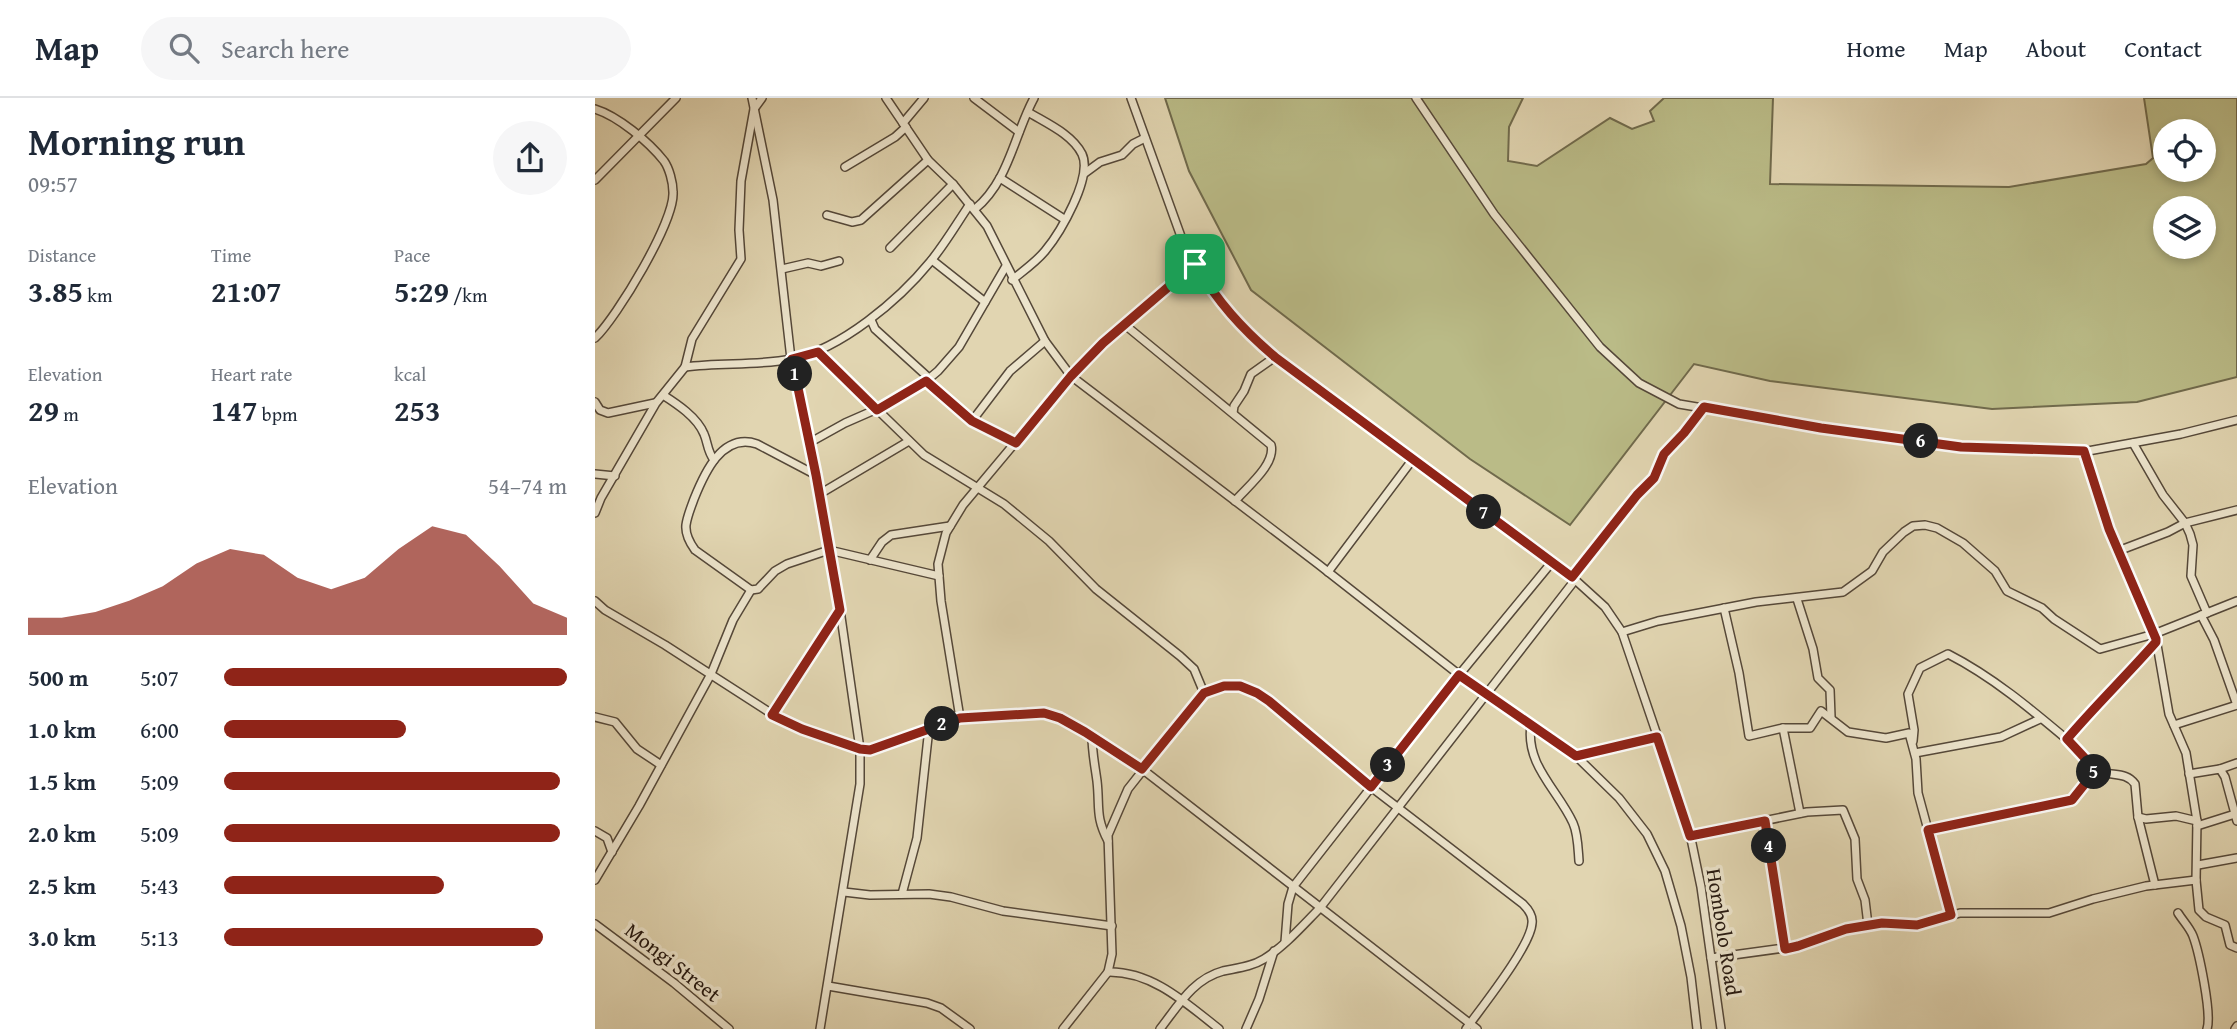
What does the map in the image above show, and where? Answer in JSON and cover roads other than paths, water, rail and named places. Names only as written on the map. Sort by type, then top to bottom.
[{"type":"street","points":[[595,180],[676,98]]},
{"type":"street","points":[[752,98],[773,200],[792,359],[840,610],[860,749],[860,783],[820,1029]]},
{"type":"street","points":[[595,513],[598,500],[615,476],[656,403],[685,367],[692,340],[741,259],[741,181],[754,109],[762,98]]},
{"type":"street","points":[[879,98],[888,101],[928,160],[972,206],[999,246],[1012,280],[1045,341],[1071,376],[1485,695],[1576,756],[1619,798],[1657,851],[1665,870],[1681,926],[1697,1029]]},
{"type":"street","points":[[845,167],[895,137],[923,98]]},
{"type":"street","points":[[974,98],[1019,132]]},
{"type":"street","points":[[685,367],[792,359],[818,352],[871,320],[932,260],[972,206],[988,197],[1000,178],[1034,98]]},
{"type":"street","name":"Hombolo Road","points":[[1131,98],[1172,216],[1195,264],[1223,307],[1275,357],[1573,578],[1605,607],[1622,632],[1690,836],[1702,887],[1721,1029]]},
{"type":"street","points":[[1416,98],[1494,214],[1600,347],[1639,383],[1679,404],[1821,428],[1961,447],[2084,451],[2237,420]]},
{"type":"street","points":[[595,109],[611,115],[665,162],[674,191],[667,220],[625,298],[595,338]]},
{"type":"street","points":[[1012,280],[1045,251],[1081,188],[1085,173],[1084,158],[1075,143],[1028,112]]},
{"type":"street","points":[[1085,173],[1100,162],[1122,155],[1133,144],[1145,138]]},
{"type":"street","points":[[827,215],[852,222],[861,220],[928,160]]},
{"type":"street","points":[[1000,178],[1064,219]]},
{"type":"street","points":[[890,248],[953,184]]},
{"type":"street","points":[[932,260],[985,302]]},
{"type":"street","points":[[782,269],[808,263],[821,266],[839,261]]},
{"type":"street","points":[[960,718],[938,564],[950,526],[963,505],[1071,376],[1195,264]]},
{"type":"street","points":[[810,443],[845,423],[877,410],[927,379],[944,365],[959,347],[1006,266]]},
{"type":"street","points":[[871,320],[875,329],[972,421],[1016,443]]},
{"type":"street","points":[[1125,325],[1264,438],[1272,449],[1263,468],[1235,501]]},
{"type":"street","points":[[972,421],[1010,371],[1045,341]]},
{"type":"street","points":[[818,352],[924,455],[1024,520],[1049,541],[1096,589],[1180,656],[1193,670],[1204,693]]},
{"type":"street","points":[[1233,413],[1251,374],[1275,357]]},
{"type":"street","points":[[663,395],[678,404],[702,430],[708,451],[714,460]]},
{"type":"street","points":[[595,402],[604,412],[631,410],[656,403]]},
{"type":"street","points":[[1160,1029],[1197,983],[1209,976],[1257,963],[1285,942],[1320,908],[1637,495],[1654,478],[1664,454],[1704,407]]},
{"type":"street","points":[[631,410],[645,421]]},
{"type":"street","points":[[818,495],[909,441]]},
{"type":"street","points":[[816,475],[749,442],[736,443],[714,460],[702,480],[689,512],[686,526],[688,538],[695,550],[751,590],[758,589],[775,571],[786,564],[829,550],[939,576]]},
{"type":"street","points":[[2133,443],[2192,538],[2193,583],[2237,705],[2174,725]]},
{"type":"street","points":[[2084,451],[2117,551],[2155,638],[2164,690],[2174,725],[2183,744],[2197,823],[2197,899],[2202,914],[2225,925],[2230,945],[2237,948]]},
{"type":"street","points":[[1328,572],[1413,459]]},
{"type":"street","points":[[595,474],[615,476]]},
{"type":"street","points":[[2117,551],[2185,523],[2237,510]]},
{"type":"street","points":[[1622,632],[1658,621],[1756,602],[1843,592],[1872,571],[1883,552],[1904,532],[1913,526],[1925,525],[1937,528],[1963,543],[1995,570],[2007,591],[2041,607],[2054,619],[2100,649],[2155,638],[2237,601]]},
{"type":"street","points":[[870,560],[882,542],[891,536],[950,526]]},
{"type":"street","points":[[1285,942],[1288,904],[1293,887],[1459,675],[1552,562]]},
{"type":"street","points":[[595,880],[711,674],[733,620],[751,590]]},
{"type":"street","points":[[1797,599],[1813,649],[1818,678],[1830,690],[1831,717]]},
{"type":"street","points":[[595,601],[605,610],[711,674],[772,715],[802,729],[860,749],[870,750],[960,718],[1044,713],[1060,718],[1142,769],[1471,1027],[1524,945],[1532,922],[1531,915],[1523,904],[1371,787],[1257,693],[1240,686],[1224,686],[1204,693],[1142,769],[1128,789],[1108,835],[1112,926],[1112,954],[1108,972],[1063,1029]]},
{"type":"street","points":[[595,607],[605,610]]},
{"type":"street","points":[[1724,608],[1739,673],[1749,736],[1783,728],[1810,728],[1821,711],[1848,732],[1886,738],[1907,732],[1913,741]]},
{"type":"street","points":[[772,715],[840,610]]},
{"type":"street","points":[[2067,739],[2116,686],[2155,638]]},
{"type":"street","points":[[1951,915],[1918,793],[1914,730],[1908,694],[1920,667],[1948,654],[2020,700],[2067,739],[2096,770],[2125,775],[2132,779],[2135,784],[2138,817],[2155,885]]},
{"type":"street","points":[[595,717],[607,718],[621,726],[637,749],[661,765]]},
{"type":"street","points":[[1915,753],[2001,737],[2040,719]]},
{"type":"street","points":[[1531,725],[1535,761],[1543,778],[1572,821],[1576,831],[1579,860]]},
{"type":"street","points":[[902,894],[917,838],[929,728]]},
{"type":"street","points":[[1783,728],[1800,813]]},
{"type":"street","points":[[1092,736],[1097,815],[1108,842]]},
{"type":"street","points":[[1576,756],[1657,737]]},
{"type":"street","points":[[2189,774],[2237,763]]},
{"type":"street","points":[[2138,817],[2146,819],[2176,816],[2197,823],[2236,818],[2220,768]]},
{"type":"street","points":[[1928,830],[2072,800],[2096,770]]},
{"type":"street","points":[[1690,836],[1800,813],[1843,810],[1855,839],[1857,879],[1865,900],[1868,925]]},
{"type":"street","points":[[1765,821],[1785,949]]},
{"type":"street","points":[[595,831],[607,838],[612,852]]},
{"type":"street","points":[[2198,865],[2237,858]]},
{"type":"street","points":[[1711,958],[1785,949],[1846,929],[1868,925],[1917,925],[1951,915],[1995,912],[2049,913],[2097,898],[2155,885],[2196,880]]},
{"type":"street","points":[[843,892],[929,894],[1003,911],[1112,926]]},
{"type":"street","points":[[2178,913],[2194,938],[2208,1005],[2207,1029]]},
{"type":"street","name":"Mongi Street","points":[[595,924],[674,983],[729,1029]]},
{"type":"street","points":[[1246,1029],[1274,951]]},
{"type":"street","points":[[1108,972],[1141,976],[1182,1000],[1219,1029]]},
{"type":"street","points":[[828,986],[927,1003],[941,1008],[970,1029]]}]
